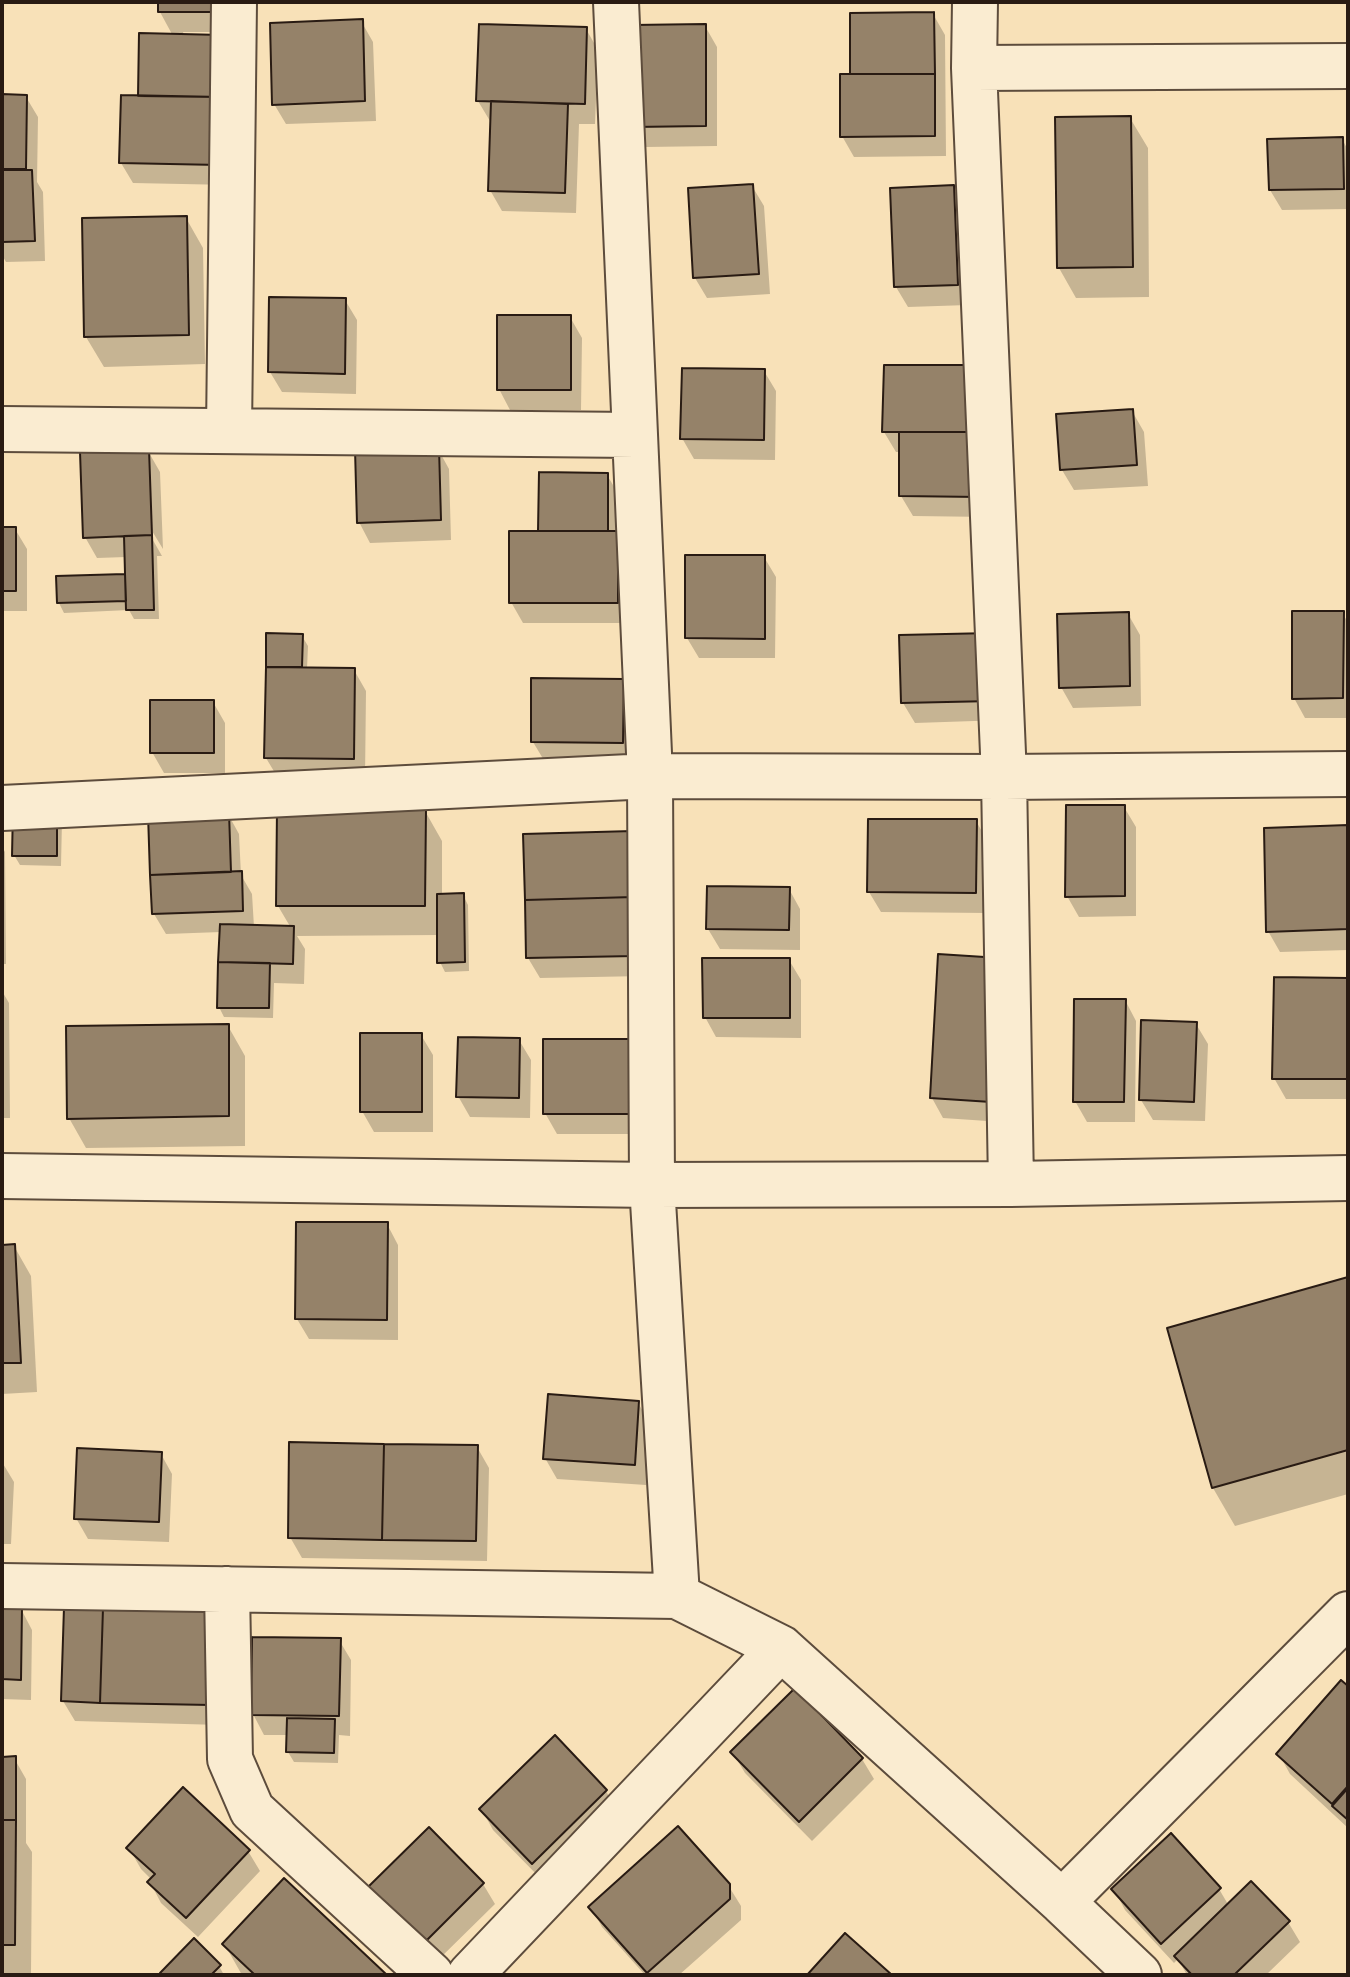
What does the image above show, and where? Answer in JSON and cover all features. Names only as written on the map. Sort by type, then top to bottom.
[{"type":"street","points":[[229,431],[234,2]]},
{"type":"street","points":[[616,2],[650,776],[652,1185],[677,1596]]},
{"type":"street","points":[[975,2],[974,68],[1004,777],[1011,1184]]},
{"type":"street","points":[[974,68],[1348,66]]},
{"type":"street","points":[[2,429],[635,435]]},
{"type":"street","points":[[2,808],[650,776],[1348,774]]},
{"type":"street","points":[[2,1176],[652,1185],[1011,1184],[1348,1178]]},
{"type":"street","points":[[2,1586],[677,1596],[781,1648],[1062,1902],[1135,1974]]},
{"type":"street","points":[[227,1589],[230,1759],[252,1810],[431,1975]]},
{"type":"street","points":[[1062,1902],[1348,1614]]},
{"type":"street","points":[[470,1975],[781,1648]]},
{"type":"building","points":[[158,2],[225,2],[225,12],[158,12]]},
{"type":"building","points":[[934,12],[935,74],[850,74],[850,13]]},
{"type":"building","points":[[363,19],[365,101],[272,105],[270,23]]},
{"type":"building","points":[[479,24],[587,27],[585,104],[476,101]]},
{"type":"building","points":[[706,24],[706,126],[633,127],[632,25]]},
{"type":"building","points":[[139,33],[222,35],[221,97],[138,96]]},
{"type":"building","points":[[840,74],[935,74],[935,136],[840,137]]},
{"type":"building","points":[[2,94],[27,95],[26,169],[2,169]]},
{"type":"building","points":[[121,95],[221,97],[220,165],[119,163]]},
{"type":"building","points":[[491,101],[568,104],[565,193],[488,191]]},
{"type":"building","points":[[1131,116],[1133,267],[1057,268],[1055,117]]},
{"type":"building","points":[[1343,137],[1344,189],[1269,190],[1267,139]]},
{"type":"building","points":[[2,170],[32,170],[35,241],[2,242]]},
{"type":"building","points":[[753,184],[759,274],[693,278],[688,188]]},
{"type":"building","points":[[954,185],[958,285],[894,287],[890,188]]},
{"type":"building","points":[[187,216],[189,335],[84,337],[82,218]]},
{"type":"building","points":[[269,297],[346,298],[345,374],[268,372]]},
{"type":"building","points":[[497,315],[571,315],[571,390],[497,390]]},
{"type":"building","points":[[884,365],[980,365],[980,432],[882,432]]},
{"type":"building","points":[[682,368],[765,369],[764,440],[680,439]]},
{"type":"building","points":[[1133,409],[1137,465],[1060,470],[1056,414]]},
{"type":"building","points":[[899,432],[980,432],[980,497],[899,496]]},
{"type":"building","points":[[439,447],[441,520],[357,523],[355,449]]},
{"type":"building","points":[[149,449],[152,535],[83,538],[80,452]]},
{"type":"building","points":[[539,472],[608,473],[608,531],[538,531]]},
{"type":"building","points":[[2,527],[16,527],[16,591],[2,591]]},
{"type":"building","points":[[509,531],[618,531],[618,603],[509,603]]},
{"type":"building","points":[[152,535],[154,610],[126,610],[124,536]]},
{"type":"building","points":[[685,555],[765,555],[765,639],[685,638]]},
{"type":"building","points":[[125,574],[126,601],[57,603],[56,576]]},
{"type":"building","points":[[1292,611],[1344,611],[1343,698],[1292,699]]},
{"type":"building","points":[[1129,612],[1130,686],[1059,688],[1057,614]]},
{"type":"building","points":[[266,633],[303,634],[302,667],[266,667]]},
{"type":"building","points":[[992,633],[993,701],[901,703],[899,635]]},
{"type":"building","points":[[266,667],[355,668],[354,759],[264,758]]},
{"type":"building","points":[[531,678],[624,679],[623,743],[531,742]]},
{"type":"building","points":[[150,700],[214,700],[214,753],[150,753]]},
{"type":"building","points":[[1066,805],[1125,805],[1125,896],[1065,897]]},
{"type":"building","points":[[13,808],[57,808],[57,856],[12,856]]},
{"type":"building","points":[[277,809],[426,809],[425,906],[276,906]]},
{"type":"building","points":[[229,812],[231,872],[150,875],[148,814]]},
{"type":"building","points":[[868,819],[977,819],[976,893],[867,892]]},
{"type":"building","points":[[1348,825],[1348,929],[1266,932],[1264,828]]},
{"type":"building","points":[[633,831],[634,897],[525,900],[523,834]]},
{"type":"building","points":[[242,871],[243,911],[152,914],[150,875]]},
{"type":"building","points":[[707,886],[790,887],[789,930],[706,929]]},
{"type":"building","points":[[464,893],[465,962],[437,963],[437,894]]},
{"type":"building","points":[[634,897],[635,956],[526,958],[525,900]]},
{"type":"building","points":[[220,924],[294,926],[293,964],[218,962]]},
{"type":"building","points":[[938,954],[1000,958],[991,1102],[930,1098]]},
{"type":"building","points":[[702,958],[790,958],[790,1018],[703,1018]]},
{"type":"building","points":[[218,962],[270,963],[269,1008],[217,1008]]},
{"type":"building","points":[[1274,977],[1348,978],[1348,1079],[1272,1079]]},
{"type":"building","points":[[1074,999],[1126,999],[1124,1102],[1073,1102]]},
{"type":"building","points":[[1141,1020],[1197,1022],[1194,1102],[1139,1100]]},
{"type":"building","points":[[229,1024],[229,1116],[67,1119],[66,1026]]},
{"type":"building","points":[[360,1033],[422,1033],[422,1112],[360,1112]]},
{"type":"building","points":[[458,1037],[520,1038],[519,1098],[456,1097]]},
{"type":"building","points":[[543,1039],[630,1039],[629,1114],[543,1114]]},
{"type":"building","points":[[296,1222],[388,1222],[387,1320],[295,1319]]},
{"type":"building","points":[[15,1244],[21,1363],[2,1363],[2,1245]]},
{"type":"building","points":[[1348,1277],[1348,1450],[1212,1488],[1167,1328]]},
{"type":"building","points":[[548,1394],[639,1401],[635,1465],[543,1459]]},
{"type":"building","points":[[289,1442],[384,1444],[382,1540],[288,1538]]},
{"type":"building","points":[[384,1444],[478,1445],[476,1541],[382,1540]]},
{"type":"building","points":[[77,1448],[162,1452],[159,1522],[74,1519]]},
{"type":"building","points":[[2,1607],[22,1607],[21,1680],[2,1679]]},
{"type":"building","points":[[64,1607],[103,1608],[100,1703],[61,1701]]},
{"type":"building","points":[[103,1608],[212,1611],[211,1705],[100,1703]]},
{"type":"building","points":[[252,1637],[341,1638],[339,1716],[251,1715]]},
{"type":"building","points":[[1341,1680],[1348,1686],[1348,1786],[1332,1804],[1276,1754]]},
{"type":"building","points":[[795,1688],[863,1758],[799,1822],[730,1752]]},
{"type":"building","points":[[287,1718],[335,1719],[334,1753],[286,1752]]},
{"type":"building","points":[[555,1735],[607,1790],[532,1864],[479,1809]]},
{"type":"building","points":[[16,1756],[16,1820],[2,1820],[2,1757]]},
{"type":"building","points":[[183,1787],[250,1850],[186,1918],[147,1882],[155,1874],[126,1848]]},
{"type":"building","points":[[1348,1788],[1348,1820],[1332,1806]]},
{"type":"building","points":[[2,1820],[16,1820],[15,1945],[2,1945]]},
{"type":"building","points":[[678,1826],[730,1884],[730,1899],[647,1973],[588,1907]]},
{"type":"building","points":[[429,1827],[484,1883],[423,1944],[367,1888]]},
{"type":"building","points":[[1171,1833],[1221,1888],[1161,1944],[1111,1889]]},
{"type":"building","points":[[284,1878],[387,1975],[255,1975],[222,1944]]},
{"type":"building","points":[[1251,1881],[1290,1921],[1234,1975],[1192,1975],[1174,1956]]},
{"type":"building","points":[[845,1933],[892,1975],[807,1975]]},
{"type":"building","points":[[194,1938],[221,1965],[211,1975],[162,1975],[160,1973]]}]
